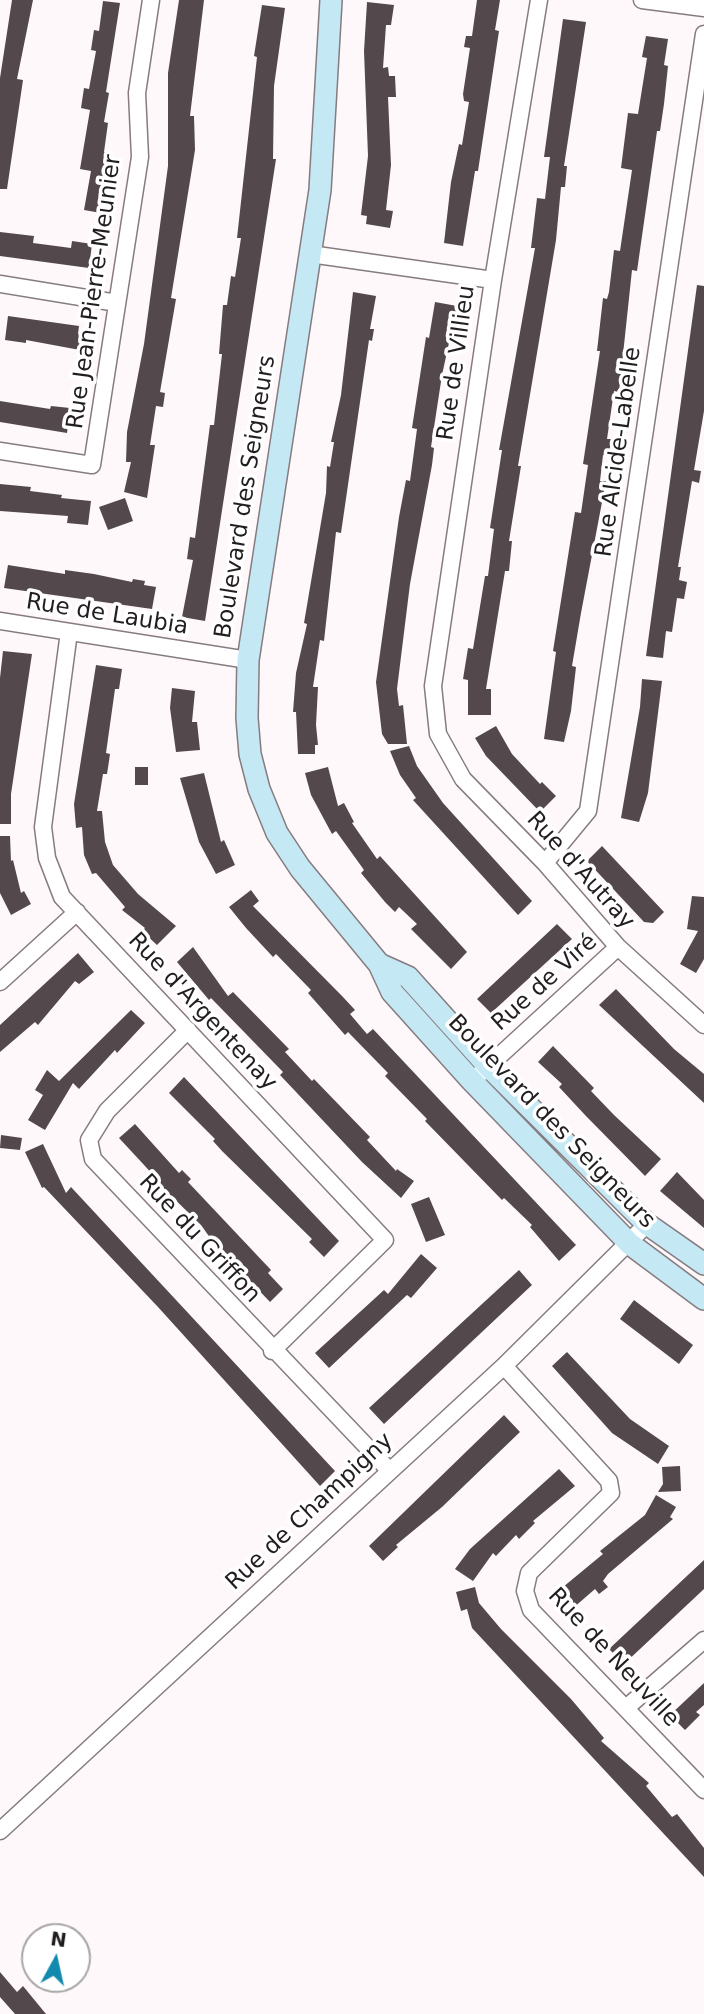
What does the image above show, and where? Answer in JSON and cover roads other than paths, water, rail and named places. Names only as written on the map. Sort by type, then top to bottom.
[{"type":"street","name":"Rue Jean-Pierre-Meunier","points":[[0,451],[93,465],[140,157],[136,93],[151,0]]},
{"type":"street","name":"Boulevard des Seigneurs","points":[[331,0],[320,190],[248,660],[250,754],[259,789],[277,834],[300,868],[379,964],[392,992],[472,1081],[630,1244],[704,1299]]},
{"type":"street","name":"Rue de Villieu","points":[[438,734],[433,685],[538,0]]},
{"type":"street","points":[[642,0],[704,8]]},
{"type":"street","name":"Rue Alcide-Labelle","points":[[545,863],[588,811],[704,34]]},
{"type":"street","points":[[310,254],[493,280]]},
{"type":"street","points":[[0,284],[117,303]]},
{"type":"street","name":"Rue de Laubia","points":[[0,621],[248,660]]},
{"type":"street","name":"Rue d'Argentenay","points":[[69,632],[43,828],[53,878],[62,897],[385,1240],[272,1351]]},
{"type":"street","name":"Rue d'Autray","points":[[438,734],[463,779],[545,863],[618,947],[704,1025]]},
{"type":"street","points":[[0,982],[77,912]]},
{"type":"street","name":"Rue de Viré","points":[[472,1081],[618,947]]},
{"type":"street","name":"Boulevard des Seigneurs","points":[[379,964],[408,977],[488,1066],[648,1224],[704,1264]]},
{"type":"street","name":"Rue du Griffon","points":[[188,1030],[107,1111],[89,1140],[93,1160],[272,1351],[389,1470]]},
{"type":"street","name":"Rue de Champigny","points":[[0,1831],[504,1366],[648,1224]]},
{"type":"street","name":"Rue de Neuville","points":[[504,1366],[610,1480],[611,1493],[529,1573],[525,1591],[531,1610],[704,1790]]},
{"type":"street","points":[[626,1708],[704,1640]]}]
